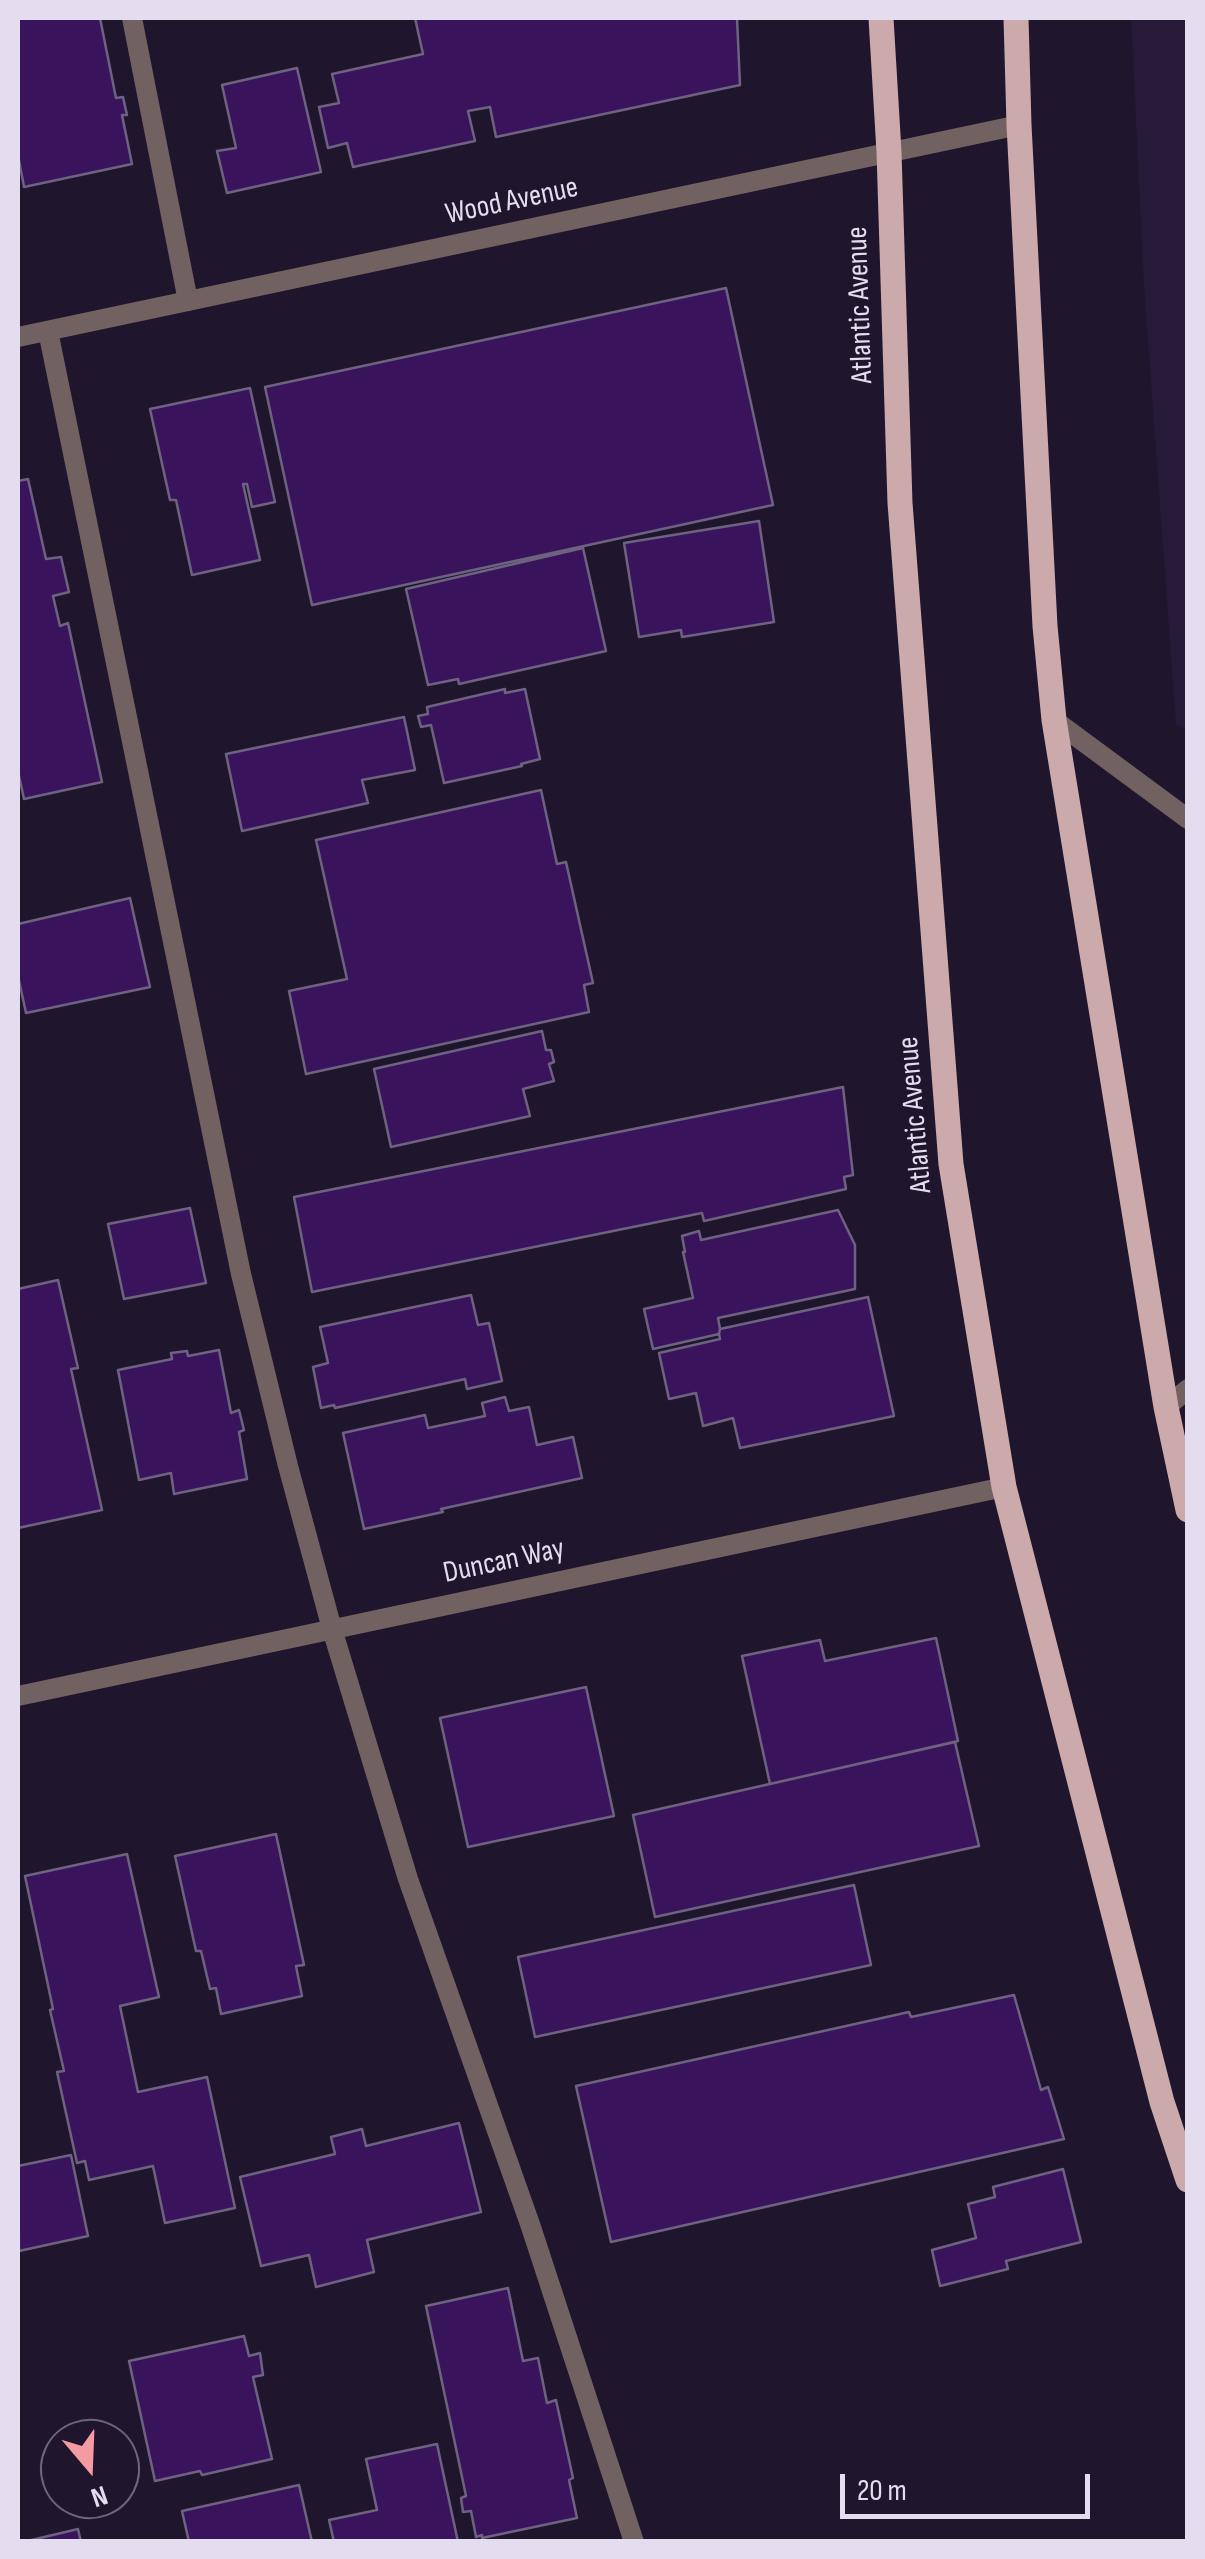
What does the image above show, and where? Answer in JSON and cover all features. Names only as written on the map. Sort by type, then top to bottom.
[{"type":"main road","name":"Atlantic Avenue","points":[[880,18],[889,152],[900,503],[951,1164],[1004,1487],[1162,2102],[1188,2180]]},
{"type":"main road","points":[[1016,18],[1044,626],[1054,720],[1166,1406],[1188,1510]]},
{"type":"street","points":[[132,18],[188,302]]},
{"type":"street","name":"Wood Avenue","points":[[18,337],[1019,125]]},
{"type":"street","points":[[48,330],[241,1274],[288,1466],[332,1630],[408,1879],[530,2227],[634,2542]]},
{"type":"street","points":[[1054,720],[1188,818]]},
{"type":"street","points":[[1166,1406],[1188,1389]]},
{"type":"street","name":"Duncan Way","points":[[18,1696],[1004,1487]]},
{"type":"shaded area","points":[[1131,18],[1187,18],[1187,730],[1176,725],[1144,286]]},
{"type":"building","points":[[18,18],[100,18],[116,98],[123,97],[127,115],[122,115],[132,164],[24,187],[18,155]]},
{"type":"building","points":[[415,18],[737,18],[740,85],[496,137],[490,107],[468,111],[475,141],[353,167],[347,143],[328,148],[319,107],[339,103],[332,74],[423,54]]},
{"type":"building","points":[[297,68],[321,172],[227,193],[217,151],[236,148],[222,85]]},
{"type":"building","points":[[726,288],[773,505],[312,605],[265,387]]},
{"type":"building","points":[[250,388],[275,502],[252,507],[247,484],[243,484],[260,560],[192,575],[150,409]]},
{"type":"building","points":[[28,479],[46,559],[61,557],[69,592],[53,596],[60,626],[68,623],[102,782],[24,799],[18,771],[18,481]]},
{"type":"building","points":[[759,521],[774,622],[682,637],[681,630],[639,637],[624,543]]},
{"type":"building","points":[[583,548],[606,651],[459,684],[458,679],[428,685],[406,589]]},
{"type":"building","points":[[505,689],[505,693],[525,689],[540,759],[444,783],[431,725],[421,727],[418,716],[428,714],[427,707]]},
{"type":"building","points":[[404,717],[415,770],[362,780],[368,803],[242,831],[226,754]]},
{"type":"building","points":[[541,790],[557,864],[566,862],[593,983],[584,985],[589,1012],[306,1074],[289,991],[347,979],[316,840]]},
{"type":"building","points":[[130,898],[150,987],[26,1013],[18,976],[18,924]]},
{"type":"building","points":[[542,1031],[546,1050],[551,1050],[554,1062],[549,1064],[554,1081],[523,1089],[530,1116],[391,1147],[374,1069]]},
{"type":"building","points":[[843,1087],[853,1175],[844,1177],[846,1189],[704,1221],[702,1213],[312,1292],[294,1197]]},
{"type":"building","points":[[190,1208],[206,1283],[124,1299],[108,1224]]},
{"type":"building","points":[[838,1210],[855,1245],[855,1289],[718,1318],[719,1334],[653,1349],[644,1309],[693,1298],[682,1236],[699,1231],[701,1240]]},
{"type":"building","points":[[58,1280],[78,1368],[71,1369],[102,1510],[18,1528],[18,1289]]},
{"type":"building","points":[[471,1295],[478,1325],[489,1323],[502,1381],[467,1389],[465,1379],[321,1408],[313,1367],[328,1363],[320,1327]]},
{"type":"building","points":[[868,1297],[894,1416],[740,1448],[733,1418],[703,1426],[696,1393],[669,1399],[659,1353],[720,1339],[720,1329]]},
{"type":"building","points":[[219,1350],[231,1413],[239,1410],[244,1430],[239,1432],[247,1479],[174,1494],[171,1473],[139,1480],[118,1370],[172,1359],[171,1353],[187,1351],[188,1356]]},
{"type":"building","points":[[505,1397],[509,1411],[529,1407],[537,1445],[573,1437],[582,1478],[364,1529],[343,1433],[425,1415],[428,1428],[485,1416],[482,1403]]},
{"type":"building","points":[[936,1638],[958,1741],[770,1784],[742,1656],[820,1640],[825,1661]]},
{"type":"building","points":[[586,1687],[614,1816],[468,1847],[440,1718]]},
{"type":"building","points":[[955,1742],[979,1846],[655,1917],[633,1815]]},
{"type":"building","points":[[276,1834],[304,1965],[296,1966],[302,1996],[221,2014],[216,1988],[210,1989],[201,1951],[196,1951],[175,1856]]},
{"type":"building","points":[[127,1854],[159,1997],[120,2006],[138,2092],[207,2077],[235,2208],[165,2223],[153,2166],[89,2180],[85,2161],[77,2163],[57,2072],[64,2071],[50,2010],[53,2009],[25,1876]]},
{"type":"building","points":[[854,1885],[871,1965],[535,2037],[518,1957]]},
{"type":"building","points":[[1014,1995],[1041,2090],[1048,2087],[1064,2139],[611,2242],[576,2086],[909,2012],[911,2017]]},
{"type":"building","points":[[459,2123],[481,2212],[367,2240],[374,2272],[316,2287],[309,2255],[261,2266],[240,2177],[335,2154],[331,2137],[362,2129],[366,2146]]},
{"type":"building","points":[[71,2155],[88,2236],[19,2251],[18,2166]]},
{"type":"building","points":[[1063,2169],[1081,2242],[1006,2261],[1008,2269],[940,2286],[932,2250],[976,2238],[968,2204],[995,2197],[993,2187]]},
{"type":"building","points":[[508,2288],[523,2361],[538,2358],[547,2403],[556,2400],[573,2478],[569,2480],[577,2518],[482,2538],[476,2537],[471,2511],[463,2512],[461,2498],[466,2496],[426,2306]]},
{"type":"building","points":[[244,2336],[249,2356],[260,2353],[263,2375],[253,2377],[272,2459],[155,2481],[129,2361]]},
{"type":"building","points":[[437,2444],[458,2542],[334,2542],[329,2520],[377,2510],[366,2459]]},
{"type":"building","points":[[299,2485],[312,2542],[189,2542],[182,2511]]},
{"type":"building","points":[[78,2529],[81,2542],[23,2542]]}]
